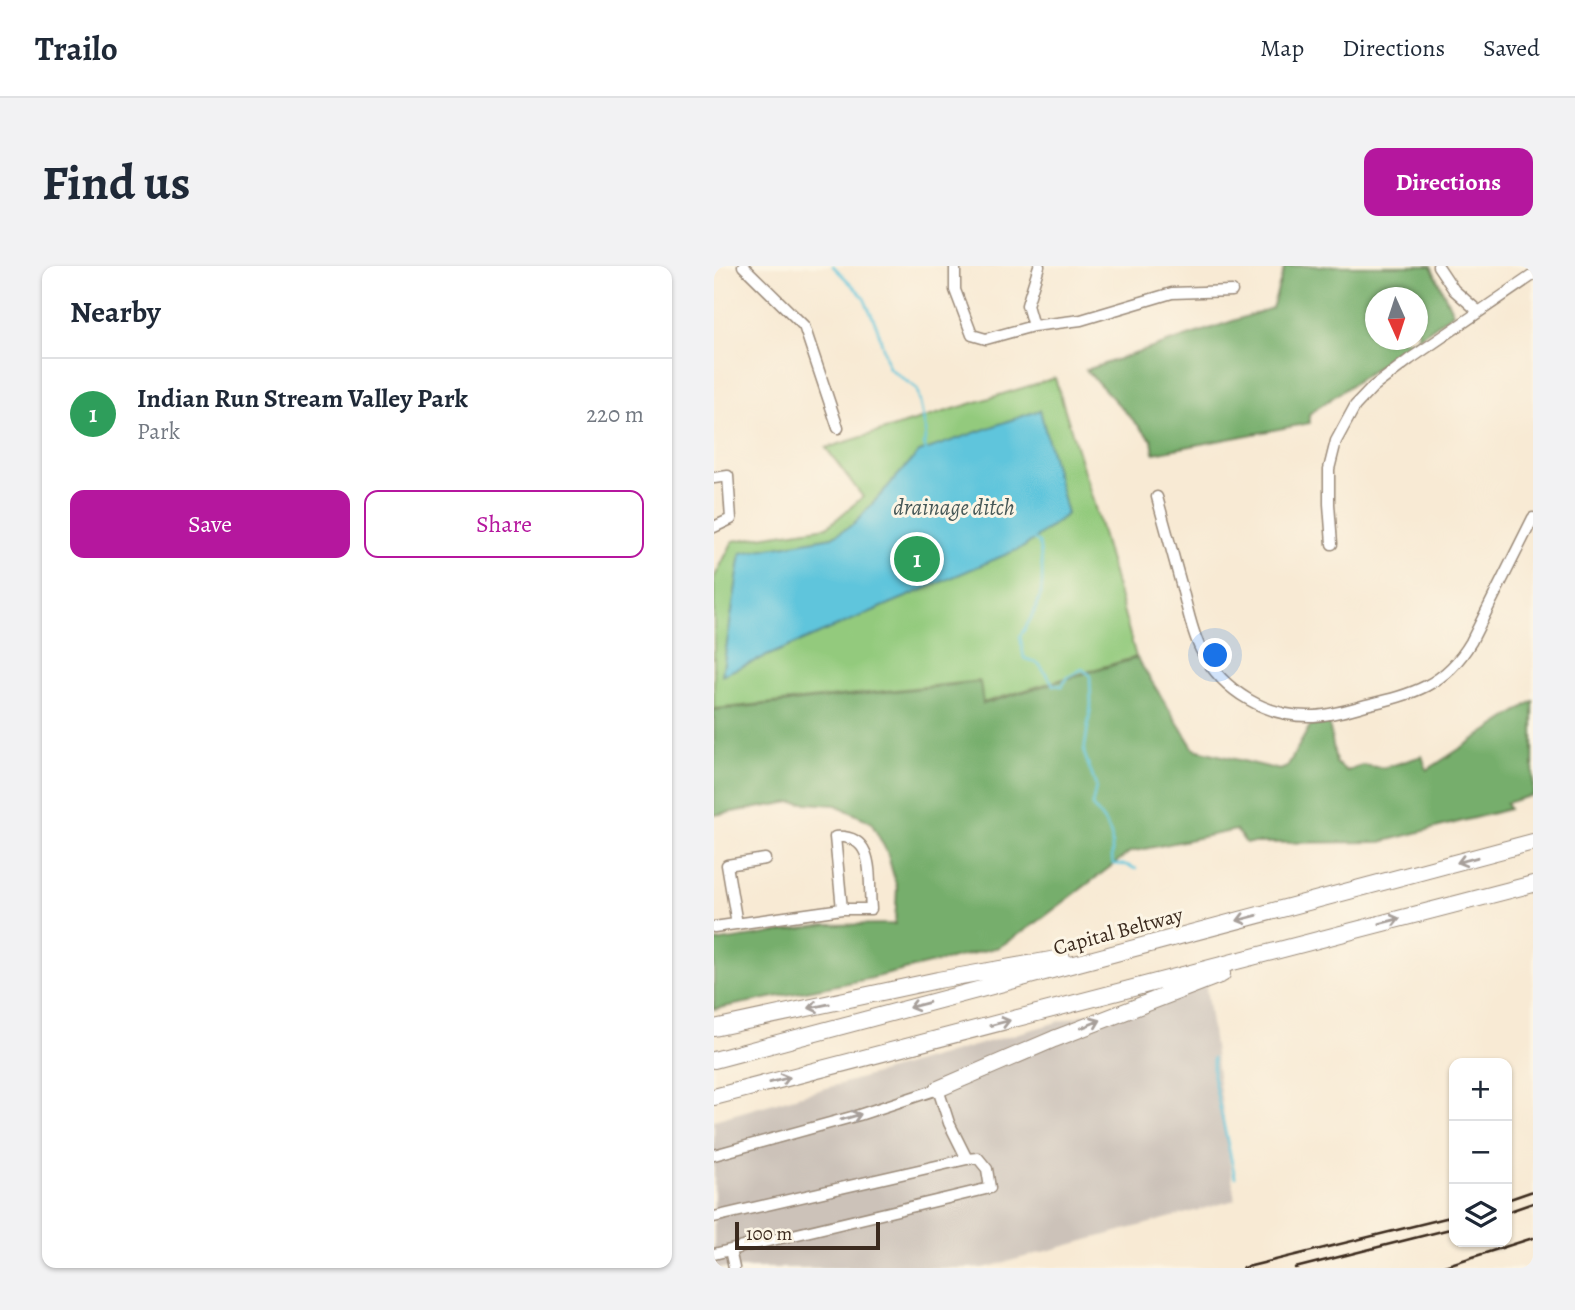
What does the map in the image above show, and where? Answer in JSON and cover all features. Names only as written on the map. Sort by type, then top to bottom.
[{"type":"highway","name":"Capital Beltway","points":[[714,1060],[1533,842]]},
{"type":"highway","points":[[714,1097],[1533,884]]},
{"type":"highway","points":[[938,1089],[1148,1002],[1324,937]]},
{"type":"highway","points":[[714,1028],[938,981],[1175,938]]},
{"type":"street","points":[[743,266],[804,326],[838,428]]},
{"type":"street","points":[[955,266],[955,290],[972,335],[986,339],[1033,326],[1082,320],[1172,293],[1232,291]]},
{"type":"street","points":[[1033,326],[1027,305],[1039,266]]},
{"type":"street","points":[[1438,266],[1454,290],[1478,311]]},
{"type":"street","points":[[1332,544],[1329,469],[1336,441],[1347,418],[1373,387],[1533,275]]},
{"type":"street","points":[[714,478],[728,476],[732,519],[714,527]]},
{"type":"street","points":[[1157,497],[1195,636],[1210,665],[1230,687],[1248,699],[1269,709],[1297,716],[1327,715],[1409,695],[1441,677],[1461,657],[1471,642],[1533,518]]},
{"type":"street","points":[[714,927],[842,909],[871,909],[866,849],[859,841],[848,836],[835,837],[842,909]]},
{"type":"street","points":[[737,924],[726,865],[765,859]]},
{"type":"street","points":[[714,1155],[859,1115],[938,1089],[949,1123],[967,1159]]},
{"type":"street","points":[[714,1217],[967,1159],[978,1158],[987,1170],[989,1188],[714,1254]]},
{"type":"street","points":[[730,1250],[734,1268]]},
{"type":"shaded area","points":[[1205,980],[1235,1200],[984,1268],[714,1268],[714,1120]]},
{"type":"green space","points":[[1285,266],[1431,266],[1453,313],[1428,331],[1428,287],[1365,287],[1365,350],[1402,350],[1309,414],[1310,423],[1154,453],[1152,440],[1086,370],[1272,308]]},
{"type":"green space","points":[[1055,378],[1094,504],[1136,657],[982,703],[979,681],[714,709],[714,578],[733,541],[827,527],[863,497],[826,448]]},
{"type":"green space","points":[[1137,658],[1194,749],[1280,770],[1287,767],[1310,726],[1329,723],[1336,763],[1347,771],[1362,765],[1384,768],[1422,756],[1427,770],[1533,701],[1533,795],[1506,803],[1509,809],[1381,842],[1246,843],[1236,830],[1130,852],[1036,923],[999,947],[868,979],[714,1009],[714,942],[825,925],[895,924],[897,888],[887,852],[871,822],[836,805],[792,802],[714,815],[714,710],[980,682],[983,704]]},
{"type":"water","name":"drainage ditch","points":[[1040,410],[1067,514],[1024,547],[722,675],[741,553],[832,537],[854,524],[919,452]]},
{"type":"waterway","points":[[833,266],[863,296],[877,327],[889,368],[917,389],[926,432],[926,451]]},
{"type":"waterway","points":[[1032,538],[1039,542],[1042,581],[1039,601],[1020,636],[1024,658],[1039,664],[1054,685],[1062,686],[1068,677],[1082,669],[1090,675],[1091,705],[1084,753],[1096,786],[1092,806],[1111,835],[1113,864],[1136,869]]},
{"type":"waterway","points":[[1213,1058],[1213,1076],[1235,1177]]},
{"type":"railway","points":[[1512,1198],[1533,1191]]},
{"type":"railway","points":[[1512,1210],[1533,1203]]},
{"type":"railway","points":[[1243,1268],[1449,1217]]},
{"type":"railway","points":[[1295,1268],[1449,1229]]},
{"type":"railway","points":[[1438,1268],[1533,1238]]},
{"type":"place","name":"Indian Run Stream Valley Park","points":[[917,559]]}]
